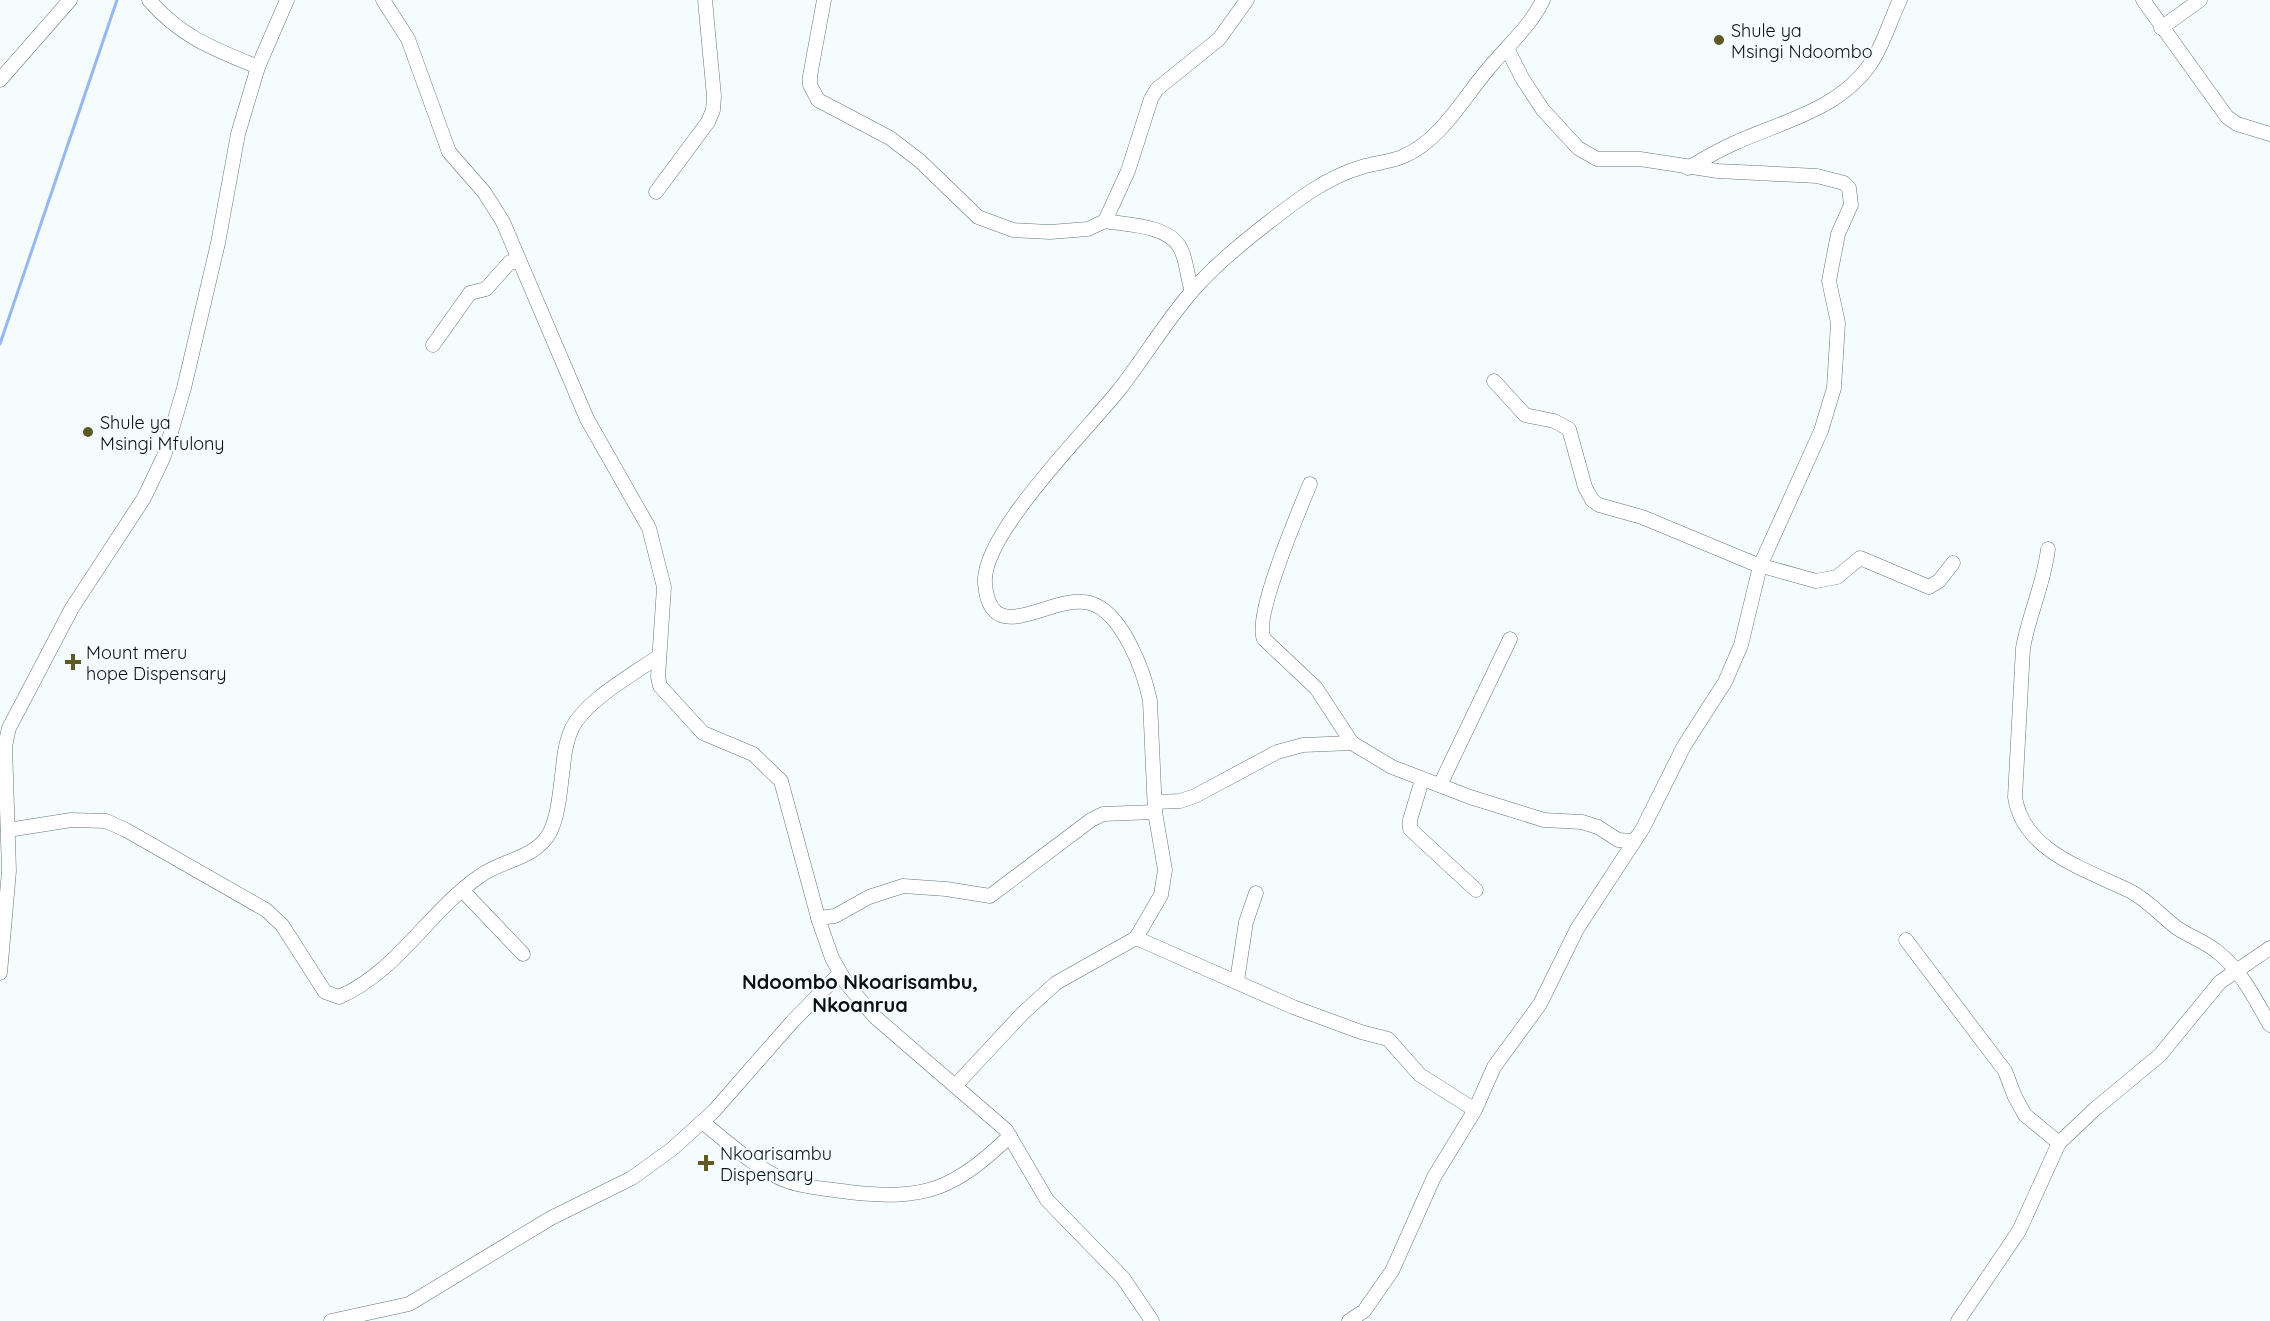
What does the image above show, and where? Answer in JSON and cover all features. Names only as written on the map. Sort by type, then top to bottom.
[{"type":"street","points":[[0,80],[70,0]]},
{"type":"street","points":[[149,0],[180,31],[215,50],[258,67]]},
{"type":"street","points":[[0,973],[9,871],[5,746],[9,728],[72,608],[144,498],[173,430],[216,250],[238,134],[258,67],[287,0]]},
{"type":"street","points":[[383,0],[408,39],[449,152],[489,198],[520,262],[587,418],[654,541],[664,587],[660,686],[674,704],[703,733],[753,754],[781,781],[818,918],[840,973],[875,1017],[1000,1123],[1047,1200],[1123,1278],[1152,1321]]},
{"type":"street","points":[[656,192],[708,122],[713,110],[714,96],[705,0]]},
{"type":"street","points":[[824,0],[810,76],[810,85],[818,100],[890,138],[920,161],[978,217],[987,221],[1013,230],[1050,232],[1088,229],[1105,221],[1163,233],[1173,238],[1182,252],[1192,291]]},
{"type":"street","points":[[1105,221],[1128,171],[1151,99],[1166,80],[1219,39],[1247,0]]},
{"type":"street","points":[[955,1086],[1023,1013],[1056,983],[1136,938],[1161,895],[1165,883],[1155,807],[1154,749],[1146,683],[1114,621],[1100,608],[1080,602],[1066,603],[1009,619],[995,611],[984,581],[994,551],[1012,518],[1048,469],[1123,384],[1192,291],[1233,251],[1313,190],[1343,174],[1403,156],[1416,149],[1451,116],[1526,27],[1543,0]]},
{"type":"street","points":[[1688,168],[1737,142],[1801,118],[1825,104],[1854,81],[1871,63],[1900,0]]},
{"type":"street","points":[[2143,0],[2227,117],[2237,124],[2270,134]]},
{"type":"street","points":[[2161,28],[2200,0]]},
{"type":"street","points":[[1349,1321],[1364,1311],[1392,1271],[1434,1177],[1475,1110],[1485,1084],[1502,1053],[1540,1004],[1577,929],[1634,841],[1684,746],[1725,682],[1740,645],[1760,566],[1821,431],[1834,388],[1838,323],[1829,281],[1838,234],[1850,212],[1851,197],[1844,183],[1834,178],[1688,168],[1640,159],[1597,159],[1588,155],[1564,134],[1543,110],[1522,78],[1507,48]]},
{"type":"street","points":[[433,345],[470,293],[486,289],[510,262],[520,262]]},
{"type":"street","points":[[1494,381],[1525,415],[1554,421],[1569,429],[1585,487],[1592,500],[1599,505],[1642,517],[1760,566],[1821,581],[1837,577],[1860,558],[1929,587],[1939,581],[1953,563]]},
{"type":"street","points":[[1310,484],[1274,580],[1263,614],[1261,633],[1264,639],[1316,688],[1352,743],[1422,780],[1544,820],[1582,822],[1598,827],[1618,840],[1634,841]]},
{"type":"street","points":[[2048,549],[2045,574],[2026,629],[2023,648],[2015,797],[2019,813],[2028,830],[2046,847],[2070,863],[2132,892],[2179,929],[2206,942],[2222,955],[2236,971],[2270,1025]]},
{"type":"street","points":[[1440,785],[1510,639]]},
{"type":"street","points":[[8,830],[85,819],[116,825],[266,910],[282,925],[325,992],[332,996],[347,993],[381,969],[462,890],[483,874],[524,855],[544,842],[555,817],[566,743],[573,726],[593,705],[660,657]]},
{"type":"street","points":[[818,918],[836,916],[876,894],[903,886],[946,889],[990,896],[1077,829],[1102,814],[1155,807],[1195,796],[1277,752],[1303,746],[1352,743]]},
{"type":"street","points":[[1422,780],[1410,820],[1410,829],[1476,890]]},
{"type":"street","points":[[462,890],[523,954]]},
{"type":"street","points":[[1237,981],[1246,922],[1256,893]]},
{"type":"street","points":[[1136,938],[1237,981],[1293,1008],[1388,1039],[1420,1075],[1475,1110]]},
{"type":"street","points":[[1906,940],[2005,1071],[2025,1115],[2059,1143]]},
{"type":"street","points":[[1958,1321],[2022,1226],[2059,1143],[2095,1109],[2160,1055],[2211,992],[2236,971],[2270,948]]},
{"type":"street","points":[[331,1321],[360,1317],[412,1302],[551,1218],[632,1178],[672,1149],[702,1122],[840,973]]},
{"type":"street","points":[[702,1122],[788,1181],[820,1188],[896,1196],[919,1193],[949,1184],[965,1175],[1010,1136]]},
{"type":"waterway","points":[[0,344],[117,0]]},
{"type":"place","name":"Shule ya Msingi Ndoombo","points":[[1719,40]]},
{"type":"place","name":"Shule ya Msingi Mfulony","points":[[88,432]]},
{"type":"place","name":"Mount meru hope Dispensary","points":[[73,662]]},
{"type":"place","name":"Nkoarisambu Dispensary","points":[[706,1163]]},
{"type":"district","name":"Ndoombo Nkoarisambu, Nkoanrua","points":[[860,992]]}]
